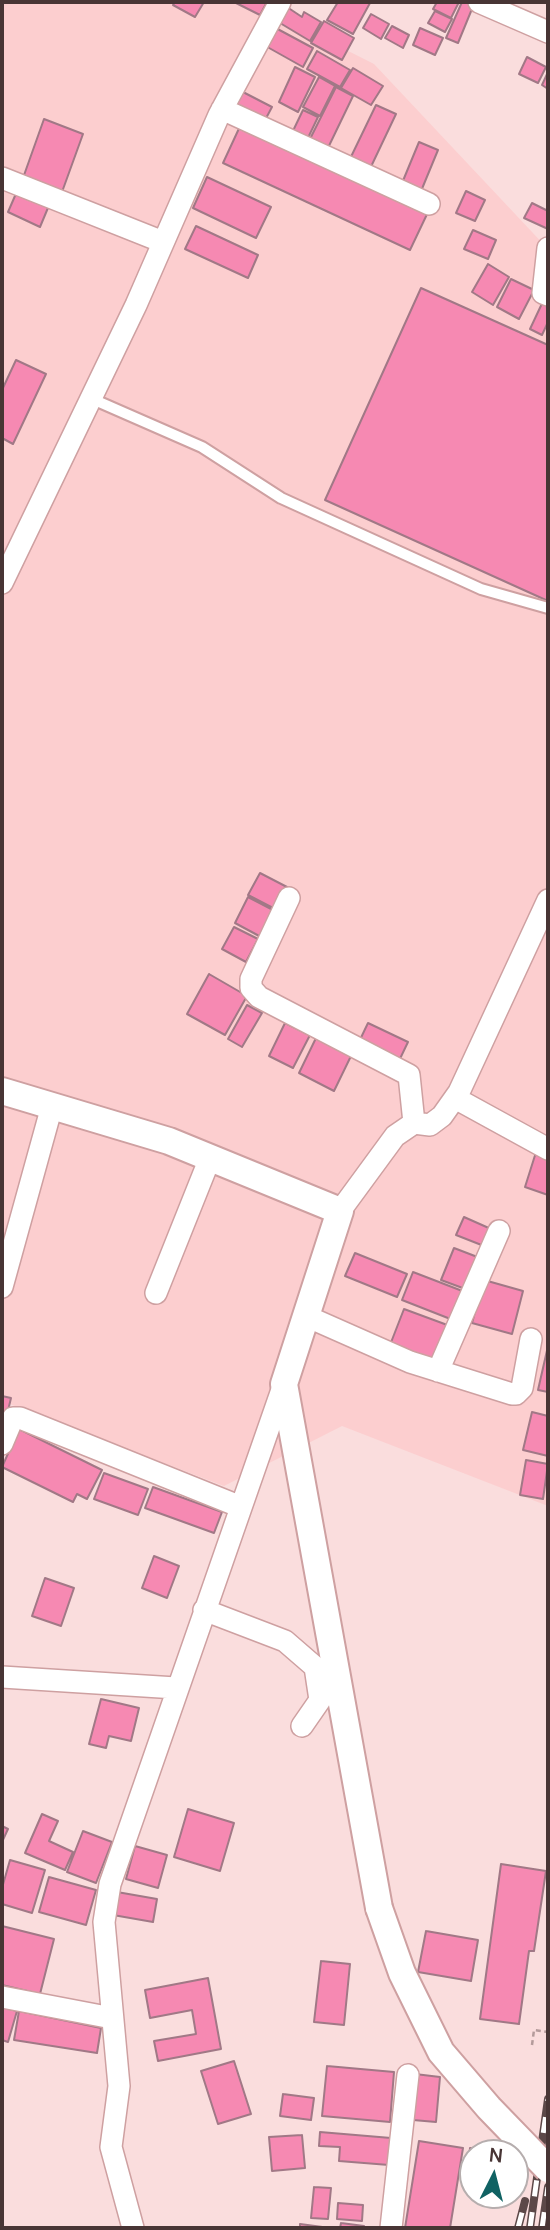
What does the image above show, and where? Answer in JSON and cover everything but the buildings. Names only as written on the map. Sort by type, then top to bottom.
[{"type":"street","points":[[2,583],[163,242],[222,109],[280,2]]},
{"type":"street","points":[[479,2],[548,32]]},
{"type":"street","points":[[222,109],[429,204]]},
{"type":"street","points":[[2,178],[163,242]]},
{"type":"street","points":[[548,248],[543,293],[548,295]]},
{"type":"street","points":[[289,898],[251,979],[251,988],[259,998],[409,1075],[414,1123]]},
{"type":"street","points":[[134,2228],[111,2147],[119,2086],[104,1922],[110,1884],[284,1384],[340,1211],[395,1136],[414,1123],[430,1125],[442,1116],[455,1098],[548,900]]},
{"type":"street","points":[[2,1091],[169,1141],[340,1211]]},
{"type":"street","points":[[455,1098],[548,1149]]},
{"type":"street","points":[[2,1287],[52,1106]]},
{"type":"street","points":[[156,1293],[210,1158]]},
{"type":"street","points":[[438,1371],[499,1231]]},
{"type":"street","points":[[306,1316],[410,1362],[516,1395],[522,1388],[531,1339]]},
{"type":"street","points":[[284,1384],[379,1908],[402,1973],[441,2052],[489,2108],[548,2169]]},
{"type":"street","points":[[2,1444],[13,1418],[20,1418],[240,1507]]},
{"type":"street","points":[[204,1610],[285,1641],[314,1667],[320,1700],[302,1726]]},
{"type":"street","points":[[2,1677],[176,1688]]},
{"type":"street","points":[[2,1997],[112,2018]]},
{"type":"street","points":[[391,2228],[408,2075]]},
{"type":"lane","points":[[90,398],[202,447],[281,498],[481,589],[548,608]]},
{"type":"path","points":[[532,2045],[534,2030],[548,2032]]},
{"type":"shaded area","points":[[2,2],[251,2],[374,64],[548,249],[548,1506],[342,1426],[224,1486],[2,1401]]},
{"type":"railway","points":[[530,2228],[548,2099]]},
{"type":"railway","points":[[542,2228],[548,2187]]},
{"type":"railway","points":[[518,2228],[523,2209]]}]
